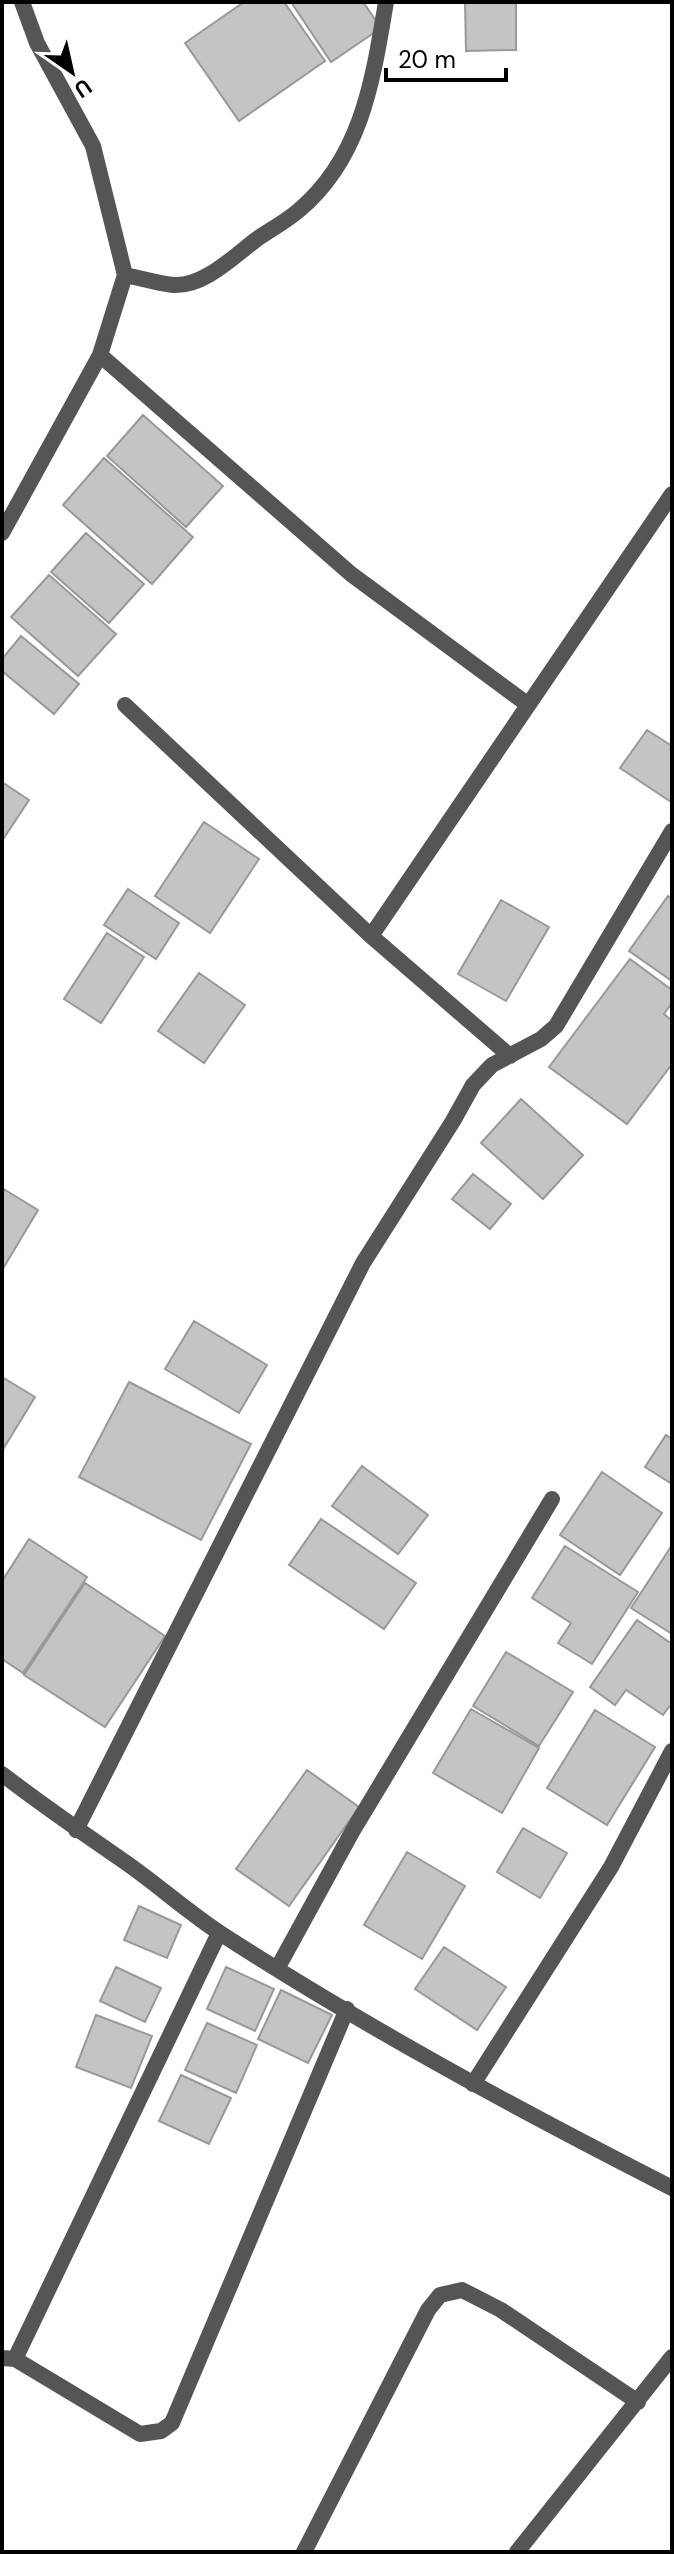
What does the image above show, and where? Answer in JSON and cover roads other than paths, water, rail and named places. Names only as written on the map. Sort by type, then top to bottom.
[{"type":"street","points":[[2,533],[100,355],[125,275],[93,146],[37,43],[22,2]]},
{"type":"street","points":[[125,275],[175,285],[194,281],[222,266],[298,211],[317,192],[360,124],[372,88],[386,2]]},
{"type":"street","points":[[100,355],[351,574],[527,704]]},
{"type":"street","points":[[371,936],[672,494]]},
{"type":"street","points":[[125,705],[371,936],[510,1056]]},
{"type":"street","points":[[76,1830],[363,1263],[473,1085],[492,1065],[541,1039],[556,1026],[672,831]]},
{"type":"street","points":[[277,1969],[352,1832],[552,1499]]},
{"type":"street","points":[[473,2084],[611,1867],[672,1751]]},
{"type":"street","points":[[2,1774],[219,1933],[277,1969],[473,2084],[672,2188]]},
{"type":"street","points":[[219,1933],[9,2359],[140,2434],[152,2434],[172,2423],[347,2009]]},
{"type":"street","points":[[304,2552],[428,2310],[440,2295],[462,2290],[501,2310],[638,2402]]},
{"type":"street","points":[[517,2552],[672,2357]]}]
